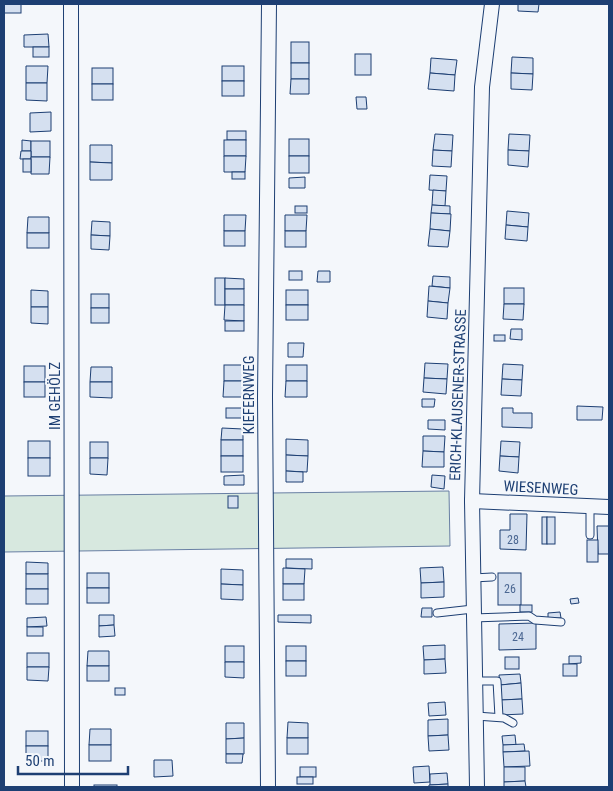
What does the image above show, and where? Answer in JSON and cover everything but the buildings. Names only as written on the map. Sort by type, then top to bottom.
[{"type":"street","name":"IM GEHÖLZ","points":[[71,4],[72,787]]},
{"type":"street","name":"KIEFERNWEG","points":[[268,787],[265,397],[269,4]]},
{"type":"street","name":"ERICH-KLAUSENER-STRASSE","points":[[477,787],[472,501],[482,87],[492,4]]},
{"type":"street","name":"WIESENWEG","points":[[472,501],[609,507]]},
{"type":"lane","points":[[590,506],[590,535]]},
{"type":"lane","points":[[472,578],[492,577]]},
{"type":"lane","points":[[437,613],[529,616],[535,620],[561,622]]},
{"type":"lane","points":[[475,680],[497,680],[499,717]]},
{"type":"lane","points":[[476,716],[499,717],[513,723]]},
{"type":"shaded area","points":[[449,491],[450,546],[4,552],[4,496]]}]
